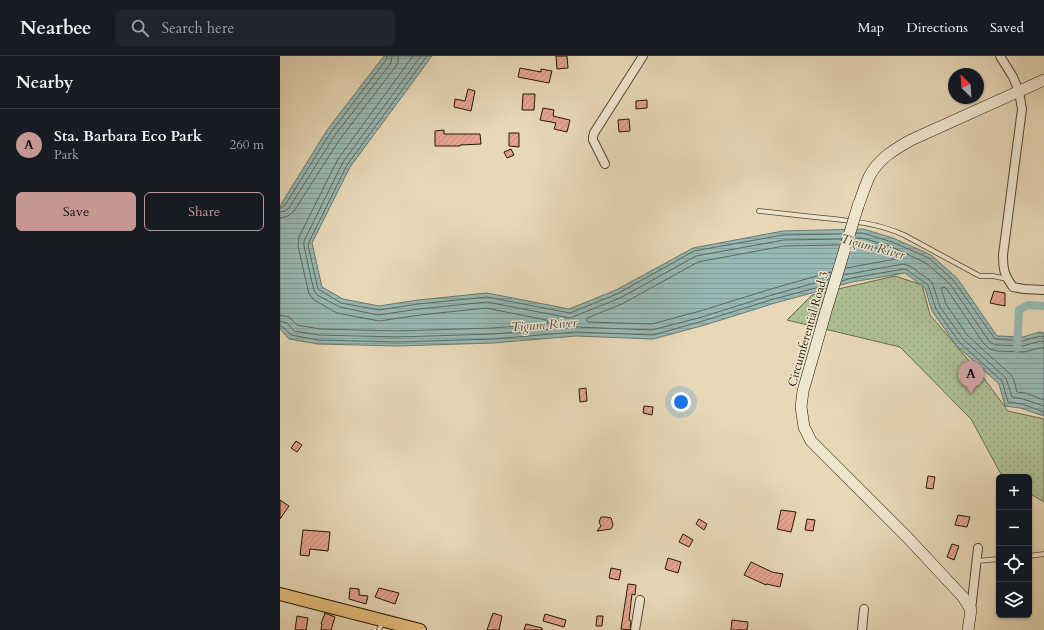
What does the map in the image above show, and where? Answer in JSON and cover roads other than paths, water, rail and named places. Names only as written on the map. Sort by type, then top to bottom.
[{"type":"main road","name":"Circumferential Road 3","points":[[971,610],[963,597],[907,537],[811,441],[804,426],[801,407],[803,391],[858,206],[870,176],[879,162],[894,150],[911,140],[1044,80]]},
{"type":"main road","points":[[280,594],[381,625],[420,630]]},
{"type":"main road","points":[[968,630],[971,610]]},
{"type":"street","points":[[605,164],[593,140],[594,133],[643,56]]},
{"type":"street","points":[[1000,56],[1013,77],[1019,92],[1022,109],[1003,255],[1003,267],[1007,278],[1013,287],[1044,290]]},
{"type":"street","points":[[971,610],[978,548]]},
{"type":"street","points":[[635,630],[640,600]]},
{"type":"street","points":[[862,630],[864,609]]},
{"type":"lane","points":[[759,211],[852,220],[879,226],[892,230],[980,276],[1007,278]]},
{"type":"lane","points":[[1032,556],[1044,554]]},
{"type":"lane","points":[[977,561],[996,559]]},
{"type":"water","name":"Tigum River","points":[[384,56],[432,56],[350,167],[312,243],[322,287],[343,299],[379,306],[418,300],[487,293],[569,309],[616,290],[693,248],[783,231],[863,229],[893,238],[931,255],[957,278],[997,336],[1023,337],[1040,332],[1044,333],[1044,416],[1020,408],[1005,406],[999,384],[956,345],[932,311],[925,288],[905,273],[852,282],[653,339],[576,336],[493,343],[398,346],[318,344],[289,339],[280,329],[280,206],[327,130]]},
{"type":"waterway","points":[[1017,348],[1019,310],[1028,305],[1044,306]]},
{"type":"place","name":"Sta. Barbara Eco Park","points":[[971,394]]}]
